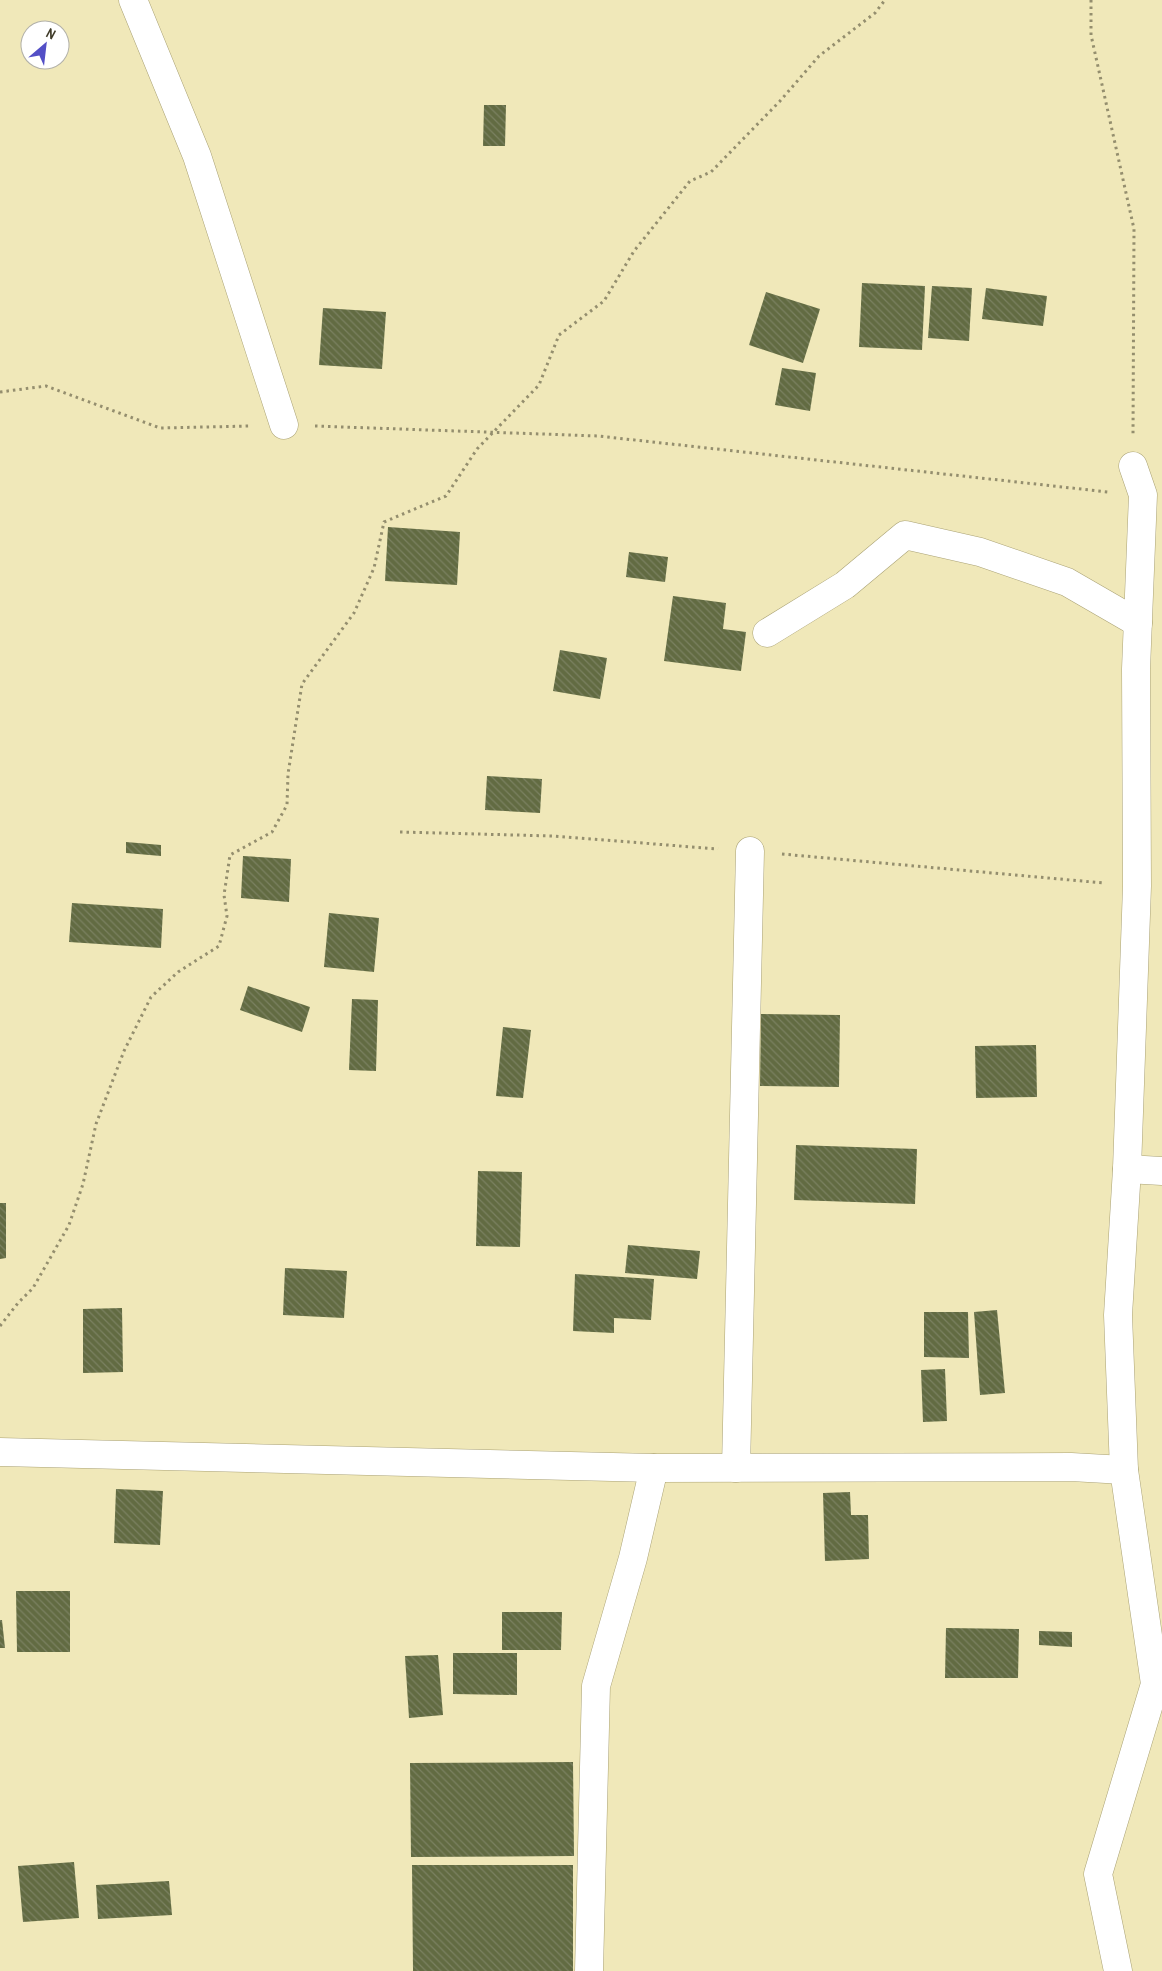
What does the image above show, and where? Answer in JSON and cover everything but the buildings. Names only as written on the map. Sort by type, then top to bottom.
[{"type":"street","points":[[133,0],[197,156],[284,425]]},
{"type":"street","points":[[1118,1971],[1098,1874],[1158,1683],[1124,1470],[1118,1315],[1127,1169],[1137,886],[1138,623],[1143,495],[1133,466]]},
{"type":"street","points":[[767,632],[845,585],[905,535],[980,552],[1066,582],[1138,623]]},
{"type":"street","points":[[736,1468],[750,851]]},
{"type":"street","points":[[1127,1169],[1162,1172]]},
{"type":"street","points":[[0,1452],[654,1468],[1071,1467],[1124,1470]]},
{"type":"street","points":[[590,1971],[591,1821],[596,1686],[633,1558],[654,1468]]},
{"type":"path","points":[[0,1326],[33,1288],[69,1225],[84,1184],[96,1124],[124,1051],[151,997],[178,972],[219,946],[227,916],[224,895],[230,855],[272,832],[287,805],[290,757],[302,684],[354,613],[374,568],[384,522],[446,496],[477,449],[539,385],[559,335],[604,301],[634,251],[690,181],[711,172],[780,101],[819,56],[875,13],[885,0]]},
{"type":"path","points":[[1091,0],[1091,35],[1134,229],[1133,466]]},
{"type":"path","points":[[0,392],[46,386],[160,428],[284,425],[598,436],[1143,495]]}]
